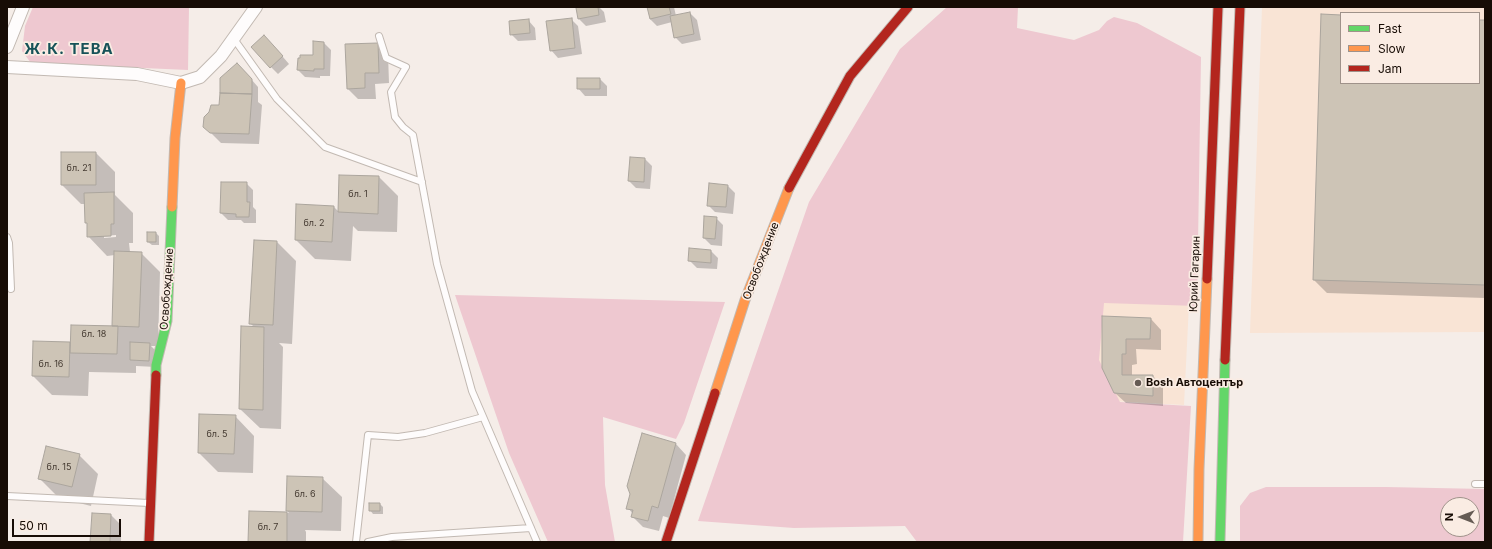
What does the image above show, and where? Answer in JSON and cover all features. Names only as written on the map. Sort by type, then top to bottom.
[{"type":"street","points":[[7,47],[23,7]]},
{"type":"street","points":[[7,67],[137,74],[181,83],[200,76],[221,56],[256,7]]},
{"type":"street","name":"Освобождение","points":[[666,542],[745,300],[791,184],[850,76],[908,7]]},
{"type":"street","name":"Юрий Гагарин","points":[[1198,542],[1198,469],[1218,7]]},
{"type":"street","points":[[1220,542],[1226,328],[1240,7]]},
{"type":"street","name":"Освобождение","points":[[149,542],[156,365],[167,321],[175,138],[181,83]]},
{"type":"lane","points":[[379,36],[386,58],[406,67],[391,92],[395,117],[403,127],[413,135],[437,264],[472,391],[537,542]]},
{"type":"lane","points":[[234,39],[277,99],[325,147],[422,182]]},
{"type":"lane","points":[[7,237],[9,242],[11,289]]},
{"type":"lane","points":[[356,542],[368,435],[398,437],[426,433],[483,417]]},
{"type":"lane","points":[[1475,484],[1485,484]]},
{"type":"lane","points":[[7,496],[150,503]]},
{"type":"lane","points":[[368,542],[392,537],[531,528]]},
{"type":"shaded area","points":[[33,7],[189,7],[188,70],[31,63],[22,51],[25,26]]},
{"type":"shaded area","points":[[947,7],[1018,7],[1017,28],[1074,40],[1099,30],[1107,21],[1114,17],[1137,23],[1201,57],[1197,306],[1104,303],[1099,360],[1120,402],[1191,406],[1183,542],[917,542],[905,526],[794,528],[698,521],[809,202],[900,49]]},
{"type":"shaded area","points":[[1262,7],[1485,7],[1485,332],[1250,333]]},
{"type":"shaded area","points":[[455,295],[725,302],[684,423],[676,439],[603,417],[605,485],[615,542],[548,542],[509,453]]},
{"type":"shaded area","points":[[1096,301],[1189,304],[1184,405],[1112,401],[1091,359]]},
{"type":"shaded area","points":[[1266,487],[1485,489],[1485,542],[1240,542],[1240,506],[1250,493]]},
{"type":"building","points":[[598,7],[599,15],[578,19],[576,8]]},
{"type":"building","points":[[647,7],[669,7],[671,14],[650,19]]},
{"type":"building","points":[[690,12],[694,34],[674,38],[670,16]]},
{"type":"building","points":[[1321,14],[1340,15],[1340,84],[1480,84],[1480,20],[1485,20],[1485,285],[1313,280]]},
{"type":"building","points":[[572,18],[575,48],[550,51],[546,21]]},
{"type":"building","points":[[529,19],[530,33],[510,35],[509,21]]},
{"type":"building","points":[[264,35],[283,56],[270,68],[251,47]]},
{"type":"building","points":[[313,41],[324,42],[324,69],[314,69],[314,71],[297,70],[298,58],[300,58],[300,55],[313,55]]},
{"type":"building","points":[[378,43],[379,73],[365,73],[365,88],[347,89],[345,44]]},
{"type":"building","points":[[237,63],[252,79],[252,94],[220,93],[220,78]]},
{"type":"building","points":[[577,78],[600,78],[600,89],[577,89]]},
{"type":"building","points":[[220,93],[252,94],[249,134],[210,133],[203,127],[204,117],[209,112],[211,105],[219,105]]},
{"type":"building","points":[[61,152],[96,152],[96,185],[61,185]]},
{"type":"building","points":[[630,157],[645,158],[644,182],[628,181]]},
{"type":"building","points":[[339,175],[379,176],[378,214],[338,212]]},
{"type":"building","points":[[221,182],[247,182],[247,202],[250,202],[249,217],[236,217],[236,214],[220,213]]},
{"type":"building","points":[[709,183],[728,185],[726,207],[707,206]]},
{"type":"building","points":[[114,192],[114,224],[111,224],[111,236],[87,237],[84,193]]},
{"type":"building","points":[[296,204],[334,206],[332,242],[295,240]]},
{"type":"building","points":[[704,216],[717,217],[715,239],[703,238]]},
{"type":"building","points":[[147,232],[156,232],[156,242],[147,242]]},
{"type":"building","points":[[254,240],[277,241],[273,325],[249,324]]},
{"type":"building","points":[[689,248],[711,250],[711,263],[688,261]]},
{"type":"building","points":[[114,251],[142,252],[139,327],[112,326]]},
{"type":"building","points":[[1102,316],[1151,318],[1150,339],[1126,339],[1126,354],[1122,354],[1122,375],[1153,375],[1153,396],[1114,393],[1102,368]]},
{"type":"building","points":[[71,325],[118,326],[117,354],[70,353]]},
{"type":"building","points":[[241,326],[264,327],[263,410],[239,409]]},
{"type":"building","points":[[33,341],[70,342],[69,377],[32,376]]},
{"type":"building","points":[[130,342],[150,343],[149,361],[130,360]]},
{"type":"building","points":[[199,414],[236,415],[234,454],[198,453]]},
{"type":"building","points":[[642,433],[676,443],[658,508],[652,506],[648,521],[631,517],[633,510],[626,509],[630,494],[627,486]]},
{"type":"building","points":[[46,446],[80,454],[72,487],[38,479]]},
{"type":"building","points":[[287,476],[323,477],[322,512],[286,511]]},
{"type":"building","points":[[369,503],[380,503],[380,511],[369,511]]},
{"type":"building","points":[[249,511],[287,512],[287,542],[248,542]]},
{"type":"building","points":[[92,513],[111,514],[110,542],[90,542]]},
{"type":"traffic: fast","points":[[156,375],[156,365],[167,321],[172,207]]},
{"type":"traffic: fast","points":[[1220,542],[1225,360]]},
{"type":"traffic: slow","points":[[172,207],[175,138],[181,83]]},
{"type":"traffic: slow","points":[[715,393],[745,300],[789,188]]},
{"type":"traffic: slow","points":[[1198,542],[1199,469],[1207,279]]},
{"type":"traffic: jam","points":[[789,188],[850,76],[908,7]]},
{"type":"traffic: jam","points":[[1207,279],[1218,7]]},
{"type":"traffic: jam","points":[[1225,360],[1240,7]]},
{"type":"traffic: jam","points":[[149,542],[156,375]]},
{"type":"traffic: jam","points":[[666,542],[715,393]]},
{"type":"place","name":"Bosh Автоцентър","points":[[1138,383]]},
{"type":"district","name":"Ж.К. ТЕВА","points":[[69,49]]}]
